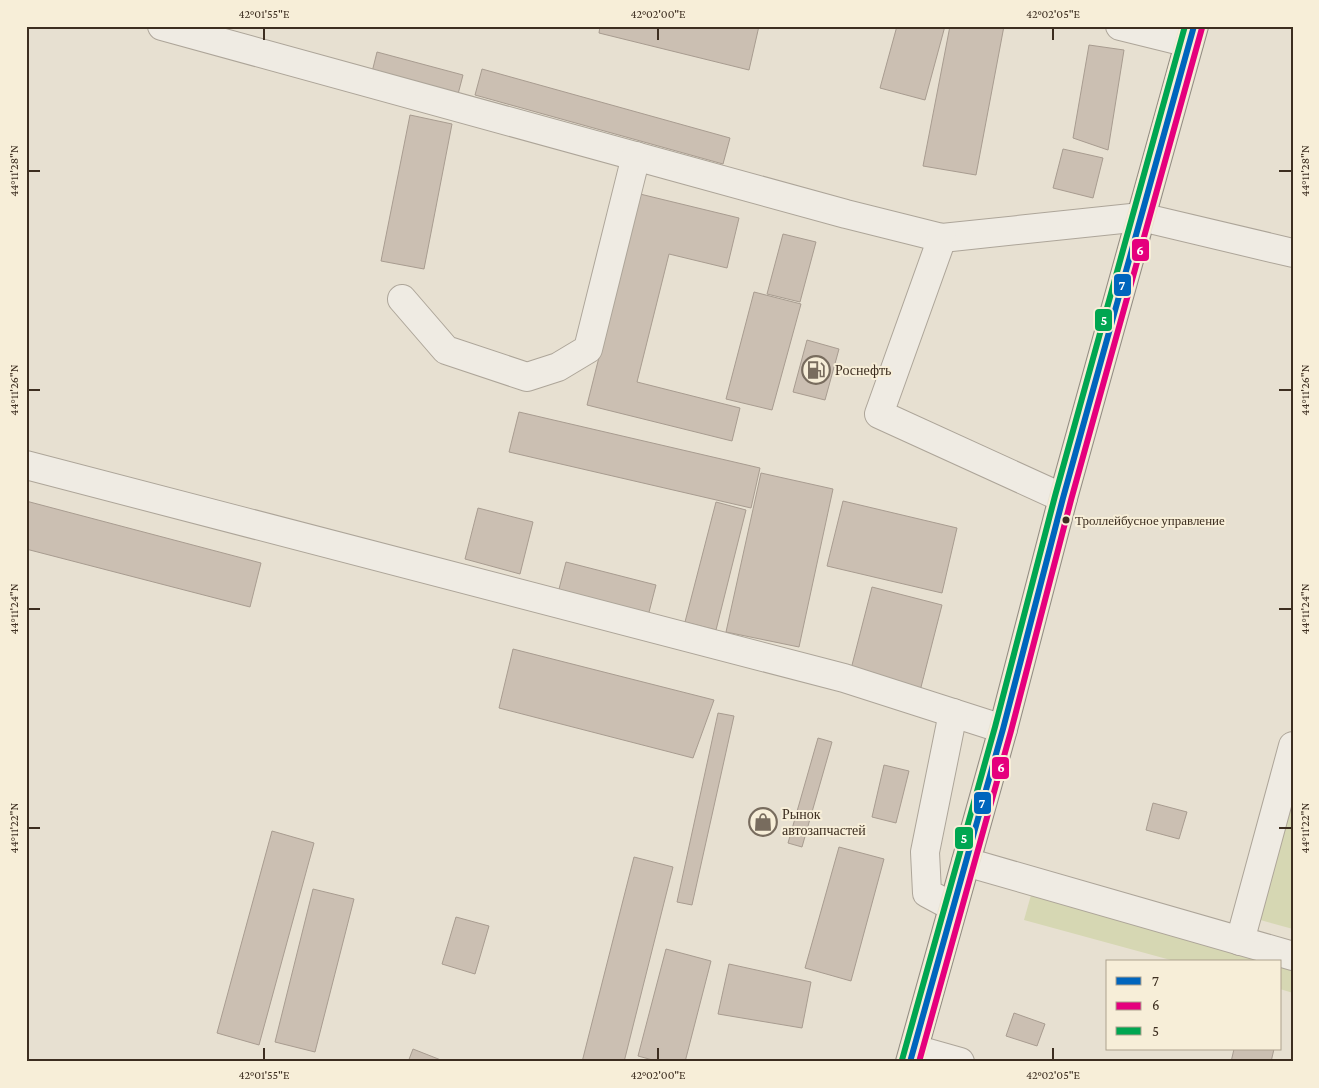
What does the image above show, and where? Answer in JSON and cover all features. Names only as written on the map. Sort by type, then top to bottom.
[{"type":"main road","points":[[912,1056],[1063,498],[1192,35]]},
{"type":"lane","points":[[162,26],[942,238],[1141,217],[1293,253]]},
{"type":"lane","points":[[1120,26],[1192,35]]},
{"type":"lane","points":[[402,299],[446,350],[527,376],[558,367],[588,349],[636,156]]},
{"type":"lane","points":[[942,238],[879,414],[1063,498]]},
{"type":"lane","points":[[26,465],[844,678],[1002,729]]},
{"type":"lane","points":[[953,713],[925,852],[927,893],[953,907]]},
{"type":"lane","points":[[1240,941],[1293,746]]},
{"type":"lane","points":[[966,862],[1293,956]]},
{"type":"lane","points":[[912,1056],[960,1062]]},
{"type":"green space","points":[[1278,798],[1293,802],[1293,929],[1246,916]]},
{"type":"green space","points":[[1031,895],[1265,960],[1171,960],[1024,920]]},
{"type":"green space","points":[[1282,964],[1293,967],[1293,993],[1282,990]]},
{"type":"building","points":[[600,26],[759,26],[749,70],[599,33]]},
{"type":"building","points":[[897,26],[945,26],[925,100],[880,88]]},
{"type":"building","points":[[950,26],[1004,26],[976,175],[923,166]]},
{"type":"building","points":[[1089,45],[1124,50],[1108,150],[1073,138]]},
{"type":"building","points":[[377,52],[463,75],[457,98],[371,76]]},
{"type":"building","points":[[482,69],[730,138],[723,164],[475,95]]},
{"type":"building","points":[[410,115],[452,124],[424,269],[381,261]]},
{"type":"building","points":[[1063,149],[1103,158],[1093,198],[1053,188]]},
{"type":"building","points":[[640,194],[739,218],[727,268],[669,254],[637,382],[740,408],[732,441],[587,405]]},
{"type":"building","points":[[783,234],[816,242],[800,302],[767,294]]},
{"type":"building","points":[[754,292],[801,304],[772,410],[726,399]]},
{"type":"building","name":"Роснефть","points":[[807,340],[839,349],[825,400],[793,392]]},
{"type":"building","points":[[519,412],[760,468],[751,508],[509,452]]},
{"type":"building","points":[[761,473],[833,489],[799,647],[726,632]]},
{"type":"building","points":[[26,501],[261,563],[250,607],[26,549]]},
{"type":"building","points":[[843,501],[957,528],[942,593],[827,566]]},
{"type":"building","points":[[716,502],[746,510],[716,630],[685,622]]},
{"type":"building","points":[[478,508],[533,522],[520,574],[465,559]]},
{"type":"building","points":[[566,562],[656,585],[648,616],[558,593]]},
{"type":"building","points":[[872,587],[942,605],[920,691],[850,673]]},
{"type":"building","points":[[513,649],[714,700],[693,758],[499,708]]},
{"type":"building","points":[[718,713],[734,716],[692,905],[677,902]]},
{"type":"building","points":[[818,738],[832,742],[802,847],[788,843]]},
{"type":"building","points":[[884,765],[909,771],[896,823],[872,817]]},
{"type":"building","points":[[1153,803],[1187,812],[1179,839],[1146,830]]},
{"type":"building","points":[[272,831],[314,843],[259,1045],[217,1033]]},
{"type":"building","points":[[839,847],[884,859],[851,981],[805,968]]},
{"type":"building","points":[[634,857],[673,867],[624,1062],[582,1062]]},
{"type":"building","points":[[313,889],[354,899],[315,1052],[275,1042]]},
{"type":"building","points":[[456,917],[489,926],[475,974],[442,964]]},
{"type":"building","points":[[666,949],[711,961],[685,1062],[660,1062],[638,1056]]},
{"type":"building","points":[[729,964],[811,982],[802,1028],[718,1014]]},
{"type":"building","points":[[1014,1013],[1045,1024],[1037,1046],[1006,1036]]},
{"type":"building","points":[[413,1049],[446,1062],[408,1062]]},
{"type":"building","points":[[1234,1050],[1274,1050],[1271,1062],[1231,1062]]},
{"type":"transit line","name":"5","points":[[902,1060],[995,727],[1055,496],[1185,26]]},
{"type":"transit line","name":"7","points":[[910,1062],[1003,729],[1063,498],[1194,26]]},
{"type":"transit line","name":"6","points":[[919,1062],[1011,731],[1071,500],[1202,28]]},
{"type":"place","name":"Роснефть","points":[[816,370]]},
{"type":"place","name":"Троллейбусное управление","points":[[1066,520]]},
{"type":"place","name":"Рынок автозапчастей","points":[[763,822]]}]
